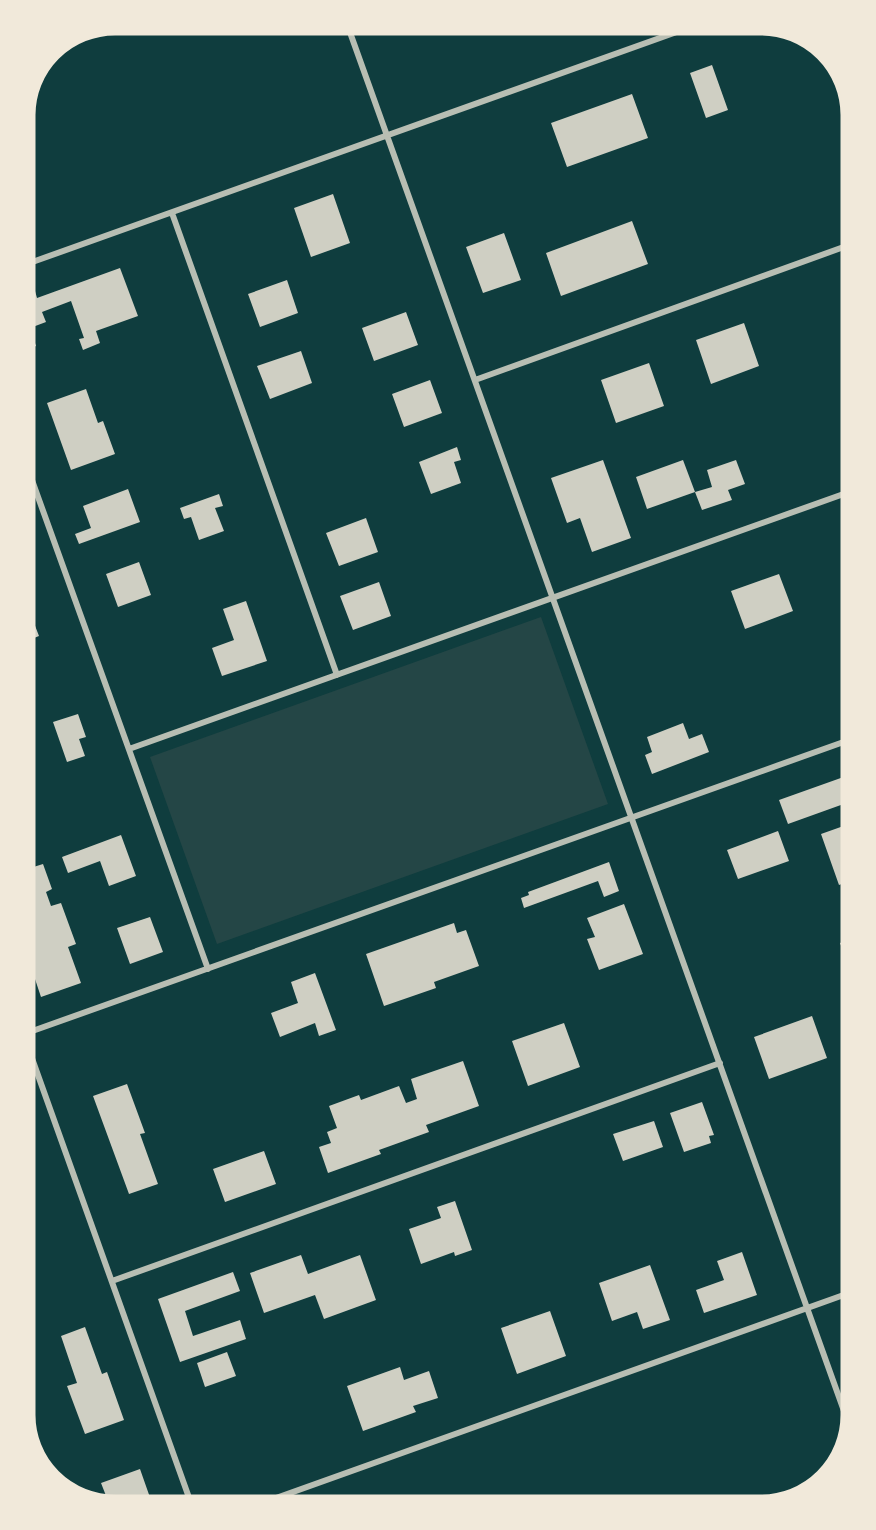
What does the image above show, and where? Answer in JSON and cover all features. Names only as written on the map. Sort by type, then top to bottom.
[{"type":"street","points":[[351,35],[842,1406]]},
{"type":"street","points":[[35,262],[668,35]]},
{"type":"street","points":[[172,213],[337,675]]},
{"type":"street","points":[[475,380],[842,248]]},
{"type":"street","points":[[35,488],[208,969]]},
{"type":"street","points":[[129,749],[842,495]]},
{"type":"street","points":[[35,1031],[842,743]]},
{"type":"street","points":[[112,1281],[720,1063]]},
{"type":"street","points":[[35,1066],[188,1495]]},
{"type":"street","points":[[284,1495],[842,1296]]},
{"type":"shaded area","points":[[541,617],[608,804],[217,944],[150,757]]},
{"type":"building","points":[[712,65],[728,110],[706,118],[690,73]]},
{"type":"building","points":[[632,94],[648,138],[567,167],[551,123]]},
{"type":"building","points":[[333,194],[350,243],[311,257],[294,208]]},
{"type":"building","points":[[632,221],[648,264],[561,296],[546,253]]},
{"type":"building","points":[[504,233],[521,280],[483,293],[466,247]]},
{"type":"building","points":[[120,268],[138,316],[96,331],[100,343],[83,350],[79,339],[84,338],[71,301],[42,312],[46,322],[35,326],[35,291],[37,298]]},
{"type":"building","points":[[287,280],[298,313],[260,327],[248,294]]},
{"type":"building","points":[[406,312],[418,345],[374,361],[362,328]]},
{"type":"building","points":[[744,323],[759,366],[711,384],[696,340]]},
{"type":"building","points":[[301,351],[312,383],[270,399],[257,366]]},
{"type":"building","points":[[649,363],[664,406],[616,423],[601,380]]},
{"type":"building","points":[[430,380],[442,413],[404,427],[392,394]]},
{"type":"building","points":[[86,389],[98,423],[103,421],[115,454],[71,470],[47,403]]},
{"type":"building","points":[[457,447],[461,460],[454,462],[461,483],[431,494],[419,462]]},
{"type":"building","points":[[603,460],[631,538],[592,552],[580,518],[567,523],[551,478]]},
{"type":"building","points":[[683,460],[695,492],[647,509],[636,477]]},
{"type":"building","points":[[736,460],[745,484],[728,490],[732,500],[702,510],[695,492],[712,487],[707,470]]},
{"type":"building","points":[[128,489],[140,522],[79,544],[75,534],[91,528],[83,506]]},
{"type":"building","points":[[219,494],[223,506],[215,508],[224,531],[199,540],[191,517],[184,519],[180,508]]},
{"type":"building","points":[[366,518],[378,552],[339,566],[326,533]]},
{"type":"building","points":[[139,562],[151,595],[118,607],[106,574]]},
{"type":"building","points":[[779,574],[793,611],[745,629],[731,591]]},
{"type":"building","points":[[379,582],[391,616],[353,630],[340,596]]},
{"type":"building","points":[[246,601],[267,661],[222,676],[212,648],[234,640],[223,609]]},
{"type":"building","points":[[35,626],[39,636],[35,638]]},
{"type":"building","points":[[78,714],[86,737],[79,739],[85,756],[67,762],[53,722]]},
{"type":"building","points":[[683,723],[689,739],[702,734],[709,752],[652,774],[645,755],[652,752],[647,737]]},
{"type":"building","points":[[842,778],[842,805],[788,824],[779,800]]},
{"type":"building","points":[[842,827],[842,884],[839,885],[821,834]]},
{"type":"building","points":[[778,831],[789,861],[738,879],[727,850]]},
{"type":"building","points":[[121,835],[136,876],[109,886],[100,861],[68,873],[62,857]]},
{"type":"building","points":[[609,862],[619,891],[604,897],[598,881],[524,908],[521,898],[529,895],[528,892]]},
{"type":"building","points":[[43,864],[52,889],[46,892],[51,906],[61,903],[76,944],[68,947],[81,983],[41,997],[35,979],[35,867]]},
{"type":"building","points":[[624,904],[643,954],[599,970],[587,939],[595,937],[587,918]]},
{"type":"building","points":[[150,917],[163,952],[130,964],[117,928]]},
{"type":"building","points":[[454,923],[457,933],[466,930],[479,966],[434,982],[436,988],[384,1006],[366,954]]},
{"type":"building","points":[[315,973],[336,1030],[319,1036],[315,1023],[280,1037],[271,1013],[298,1003],[291,982]]},
{"type":"building","points":[[812,1016],[827,1058],[769,1079],[754,1037]]},
{"type":"building","points":[[564,1023],[580,1067],[528,1086],[512,1041]]},
{"type":"building","points":[[463,1061],[479,1106],[426,1125],[429,1132],[379,1150],[381,1154],[328,1173],[319,1147],[331,1143],[327,1132],[337,1128],[329,1106],[359,1095],[361,1100],[399,1086],[406,1103],[417,1099],[411,1079]]},
{"type":"building","points":[[127,1084],[145,1133],[140,1134],[158,1184],[129,1194],[93,1096]]},
{"type":"building","points":[[702,1102],[714,1135],[709,1136],[711,1143],[684,1152],[670,1113]]},
{"type":"building","points":[[654,1121],[663,1147],[623,1161],[613,1134]]},
{"type":"building","points":[[264,1151],[276,1184],[225,1202],[213,1169]]},
{"type":"building","points":[[455,1201],[472,1250],[455,1256],[454,1252],[421,1264],[409,1229],[441,1218],[437,1207]]},
{"type":"building","points":[[742,1252],[757,1295],[704,1313],[696,1290],[724,1280],[717,1261]]},
{"type":"building","points":[[301,1255],[308,1274],[360,1255],[376,1300],[324,1319],[315,1295],[264,1313],[250,1273]]},
{"type":"building","points":[[650,1265],[670,1320],[643,1329],[637,1312],[612,1321],[599,1283]]},
{"type":"building","points":[[233,1272],[240,1291],[185,1311],[193,1336],[240,1320],[246,1339],[180,1362],[158,1299]]},
{"type":"building","points":[[550,1311],[566,1356],[517,1374],[501,1328]]},
{"type":"building","points":[[85,1327],[102,1374],[107,1372],[124,1420],[85,1434],[67,1386],[77,1383],[61,1336]]},
{"type":"building","points":[[227,1352],[236,1376],[205,1387],[197,1363]]},
{"type":"building","points":[[400,1367],[404,1380],[429,1371],[438,1398],[413,1406],[416,1412],[363,1431],[347,1386]]},
{"type":"building","points":[[140,1469],[149,1495],[106,1495],[101,1483]]}]
